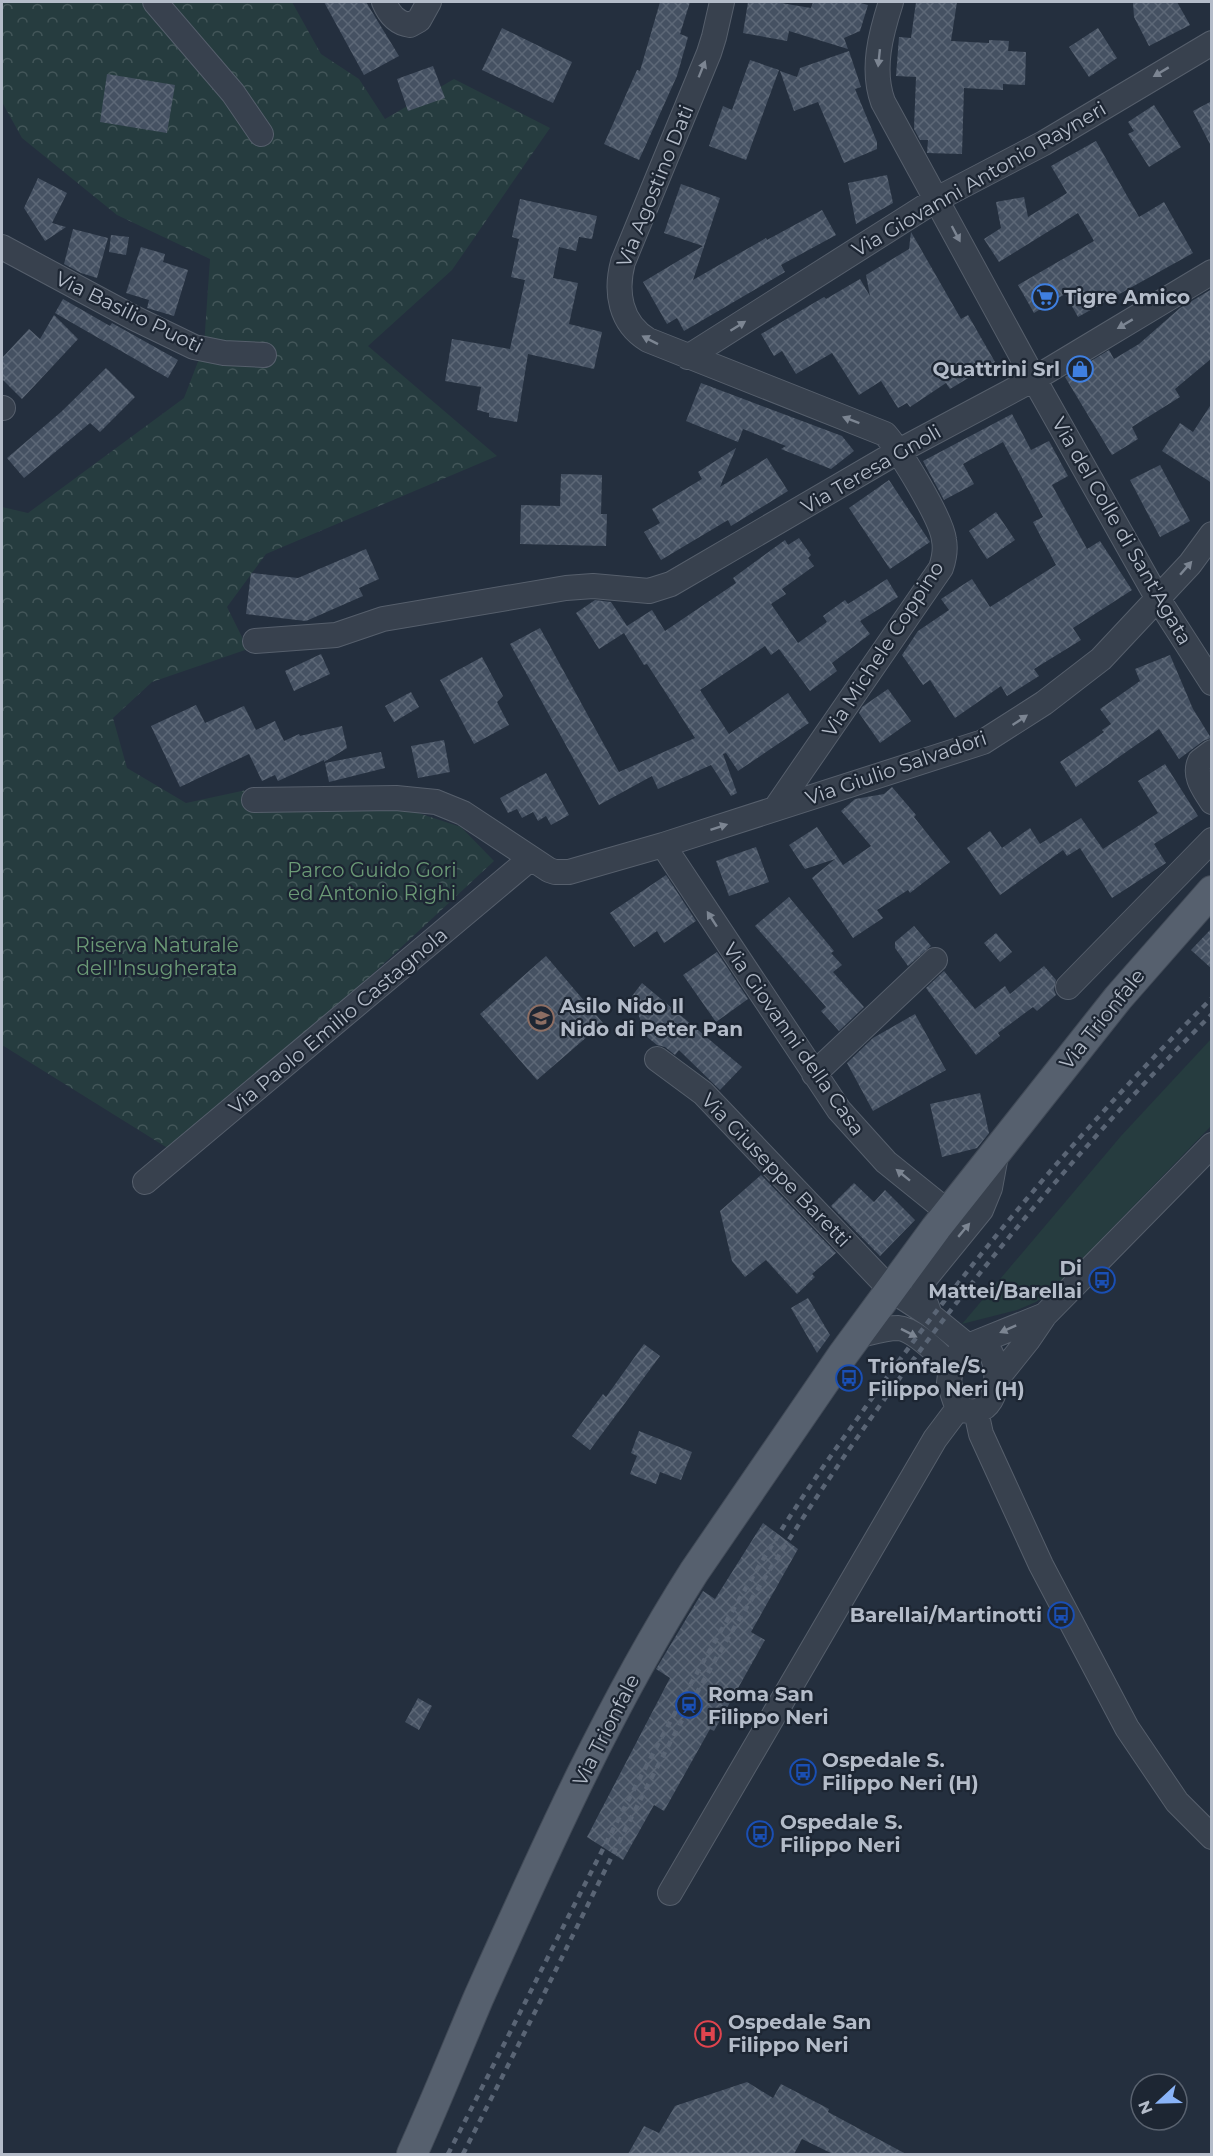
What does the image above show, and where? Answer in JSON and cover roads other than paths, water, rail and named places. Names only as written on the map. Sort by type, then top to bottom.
[{"type":"main road","name":"Via Trionfale","points":[[412,2154],[531,1883],[591,1756],[634,1673],[694,1572],[856,1336],[948,1212],[1118,998],[1212,891]]},
{"type":"street","points":[[156,2],[233,93],[261,134]]},
{"type":"street","points":[[384,2],[397,20],[410,25],[419,20],[429,2]]},
{"type":"street","name":"Via Agostino Dati","points":[[722,2],[709,53],[626,254],[619,280],[620,301],[634,329],[648,340],[879,430],[898,451]]},
{"type":"street","name":"Via del Colle di Sant'Agata","points":[[891,2],[879,53],[877,75],[879,91],[888,111],[938,199],[1034,379],[1158,599],[1212,683]]},
{"type":"street","name":"Via Giovanni Antonio Rayneri","points":[[688,357],[938,199],[1044,143],[1212,43]]},
{"type":"street","name":"Via Basilio Puoti","points":[[2,247],[134,318],[194,347],[225,354],[264,355]]},
{"type":"street","name":"Via Teresa Gnoli","points":[[255,641],[336,635],[383,619],[593,586],[615,586],[641,590],[671,584],[898,451],[1034,379],[1212,272]]},
{"type":"street","name":"Via Michele Coppino","points":[[775,809],[941,568],[945,549],[943,532],[898,451]]},
{"type":"street","name":"Via Giulio Salvadori","points":[[663,845],[963,749],[1000,733],[1095,664],[1158,599],[1212,534]]},
{"type":"street","points":[[1212,752],[1202,758],[1197,768],[1198,778],[1212,802]]},
{"type":"street","points":[[254,800],[387,798],[436,802],[463,813],[530,859],[549,870],[561,873],[663,845]]},
{"type":"street","points":[[1068,987],[1193,862],[1212,840]]},
{"type":"street","name":"Via Giovanni della Casa","points":[[663,845],[839,1110],[886,1162],[948,1212]]},
{"type":"street","name":"Via Paolo Emilio Castagnola","points":[[145,1182],[530,859]]},
{"type":"street","points":[[814,1074],[935,960]]},
{"type":"street","name":"Via Giuseppe Baretti","points":[[657,1059],[703,1093],[890,1289]]},
{"type":"street","points":[[670,1893],[935,1439],[968,1409],[987,1404],[996,1380],[1045,1315],[1212,1145]]},
{"type":"street","name":"Via Trionfale","points":[[930,1315],[923,1296],[924,1280],[981,1210],[990,1188],[997,1150]]},
{"type":"street","points":[[890,1289],[930,1315],[970,1346],[986,1347],[996,1362],[996,1380]]},
{"type":"street","points":[[1045,1315],[970,1346],[959,1353],[951,1366],[950,1389],[968,1409],[1023,1528],[1127,1728],[1178,1802],[1212,1837]]},
{"type":"street","points":[[856,1336],[901,1328],[913,1334],[951,1366]]},
{"type":"railway","points":[[448,2154],[647,1765],[732,1612],[797,1506],[900,1360],[983,1252],[1071,1147],[1212,998]]},
{"type":"railway","points":[[463,2154],[683,1719],[724,1645],[831,1476],[888,1394],[1010,1236],[1142,1086],[1212,1014]]},
{"type":"place","name":"Tigre Amico","points":[[1045,297]]},
{"type":"place","name":"Quattrini Srl","points":[[1080,369]]},
{"type":"place","name":"Asilo Nido Il Nido di Peter Pan","points":[[541,1018]]},
{"type":"place","name":"Di Mattei/Barellai","points":[[1102,1280]]},
{"type":"place","name":"Trionfale/S. Filippo Neri (H)","points":[[849,1378]]},
{"type":"place","name":"Barellai/Martinotti","points":[[1061,1615]]},
{"type":"place","name":"Roma San Filippo Neri","points":[[689,1705]]},
{"type":"place","name":"Ospedale S. Filippo Neri (H)","points":[[803,1772]]},
{"type":"place","name":"Ospedale S. Filippo Neri","points":[[760,1834]]},
{"type":"place","name":"Ospedale San Filippo Neri","points":[[708,2034]]},
{"type":"park label","name":"Parco Guido Gori ed Antonio Righi","points":[[372,882]]},
{"type":"park label","name":"Riserva Naturale dell'Insugherata","points":[[157,956]]}]
